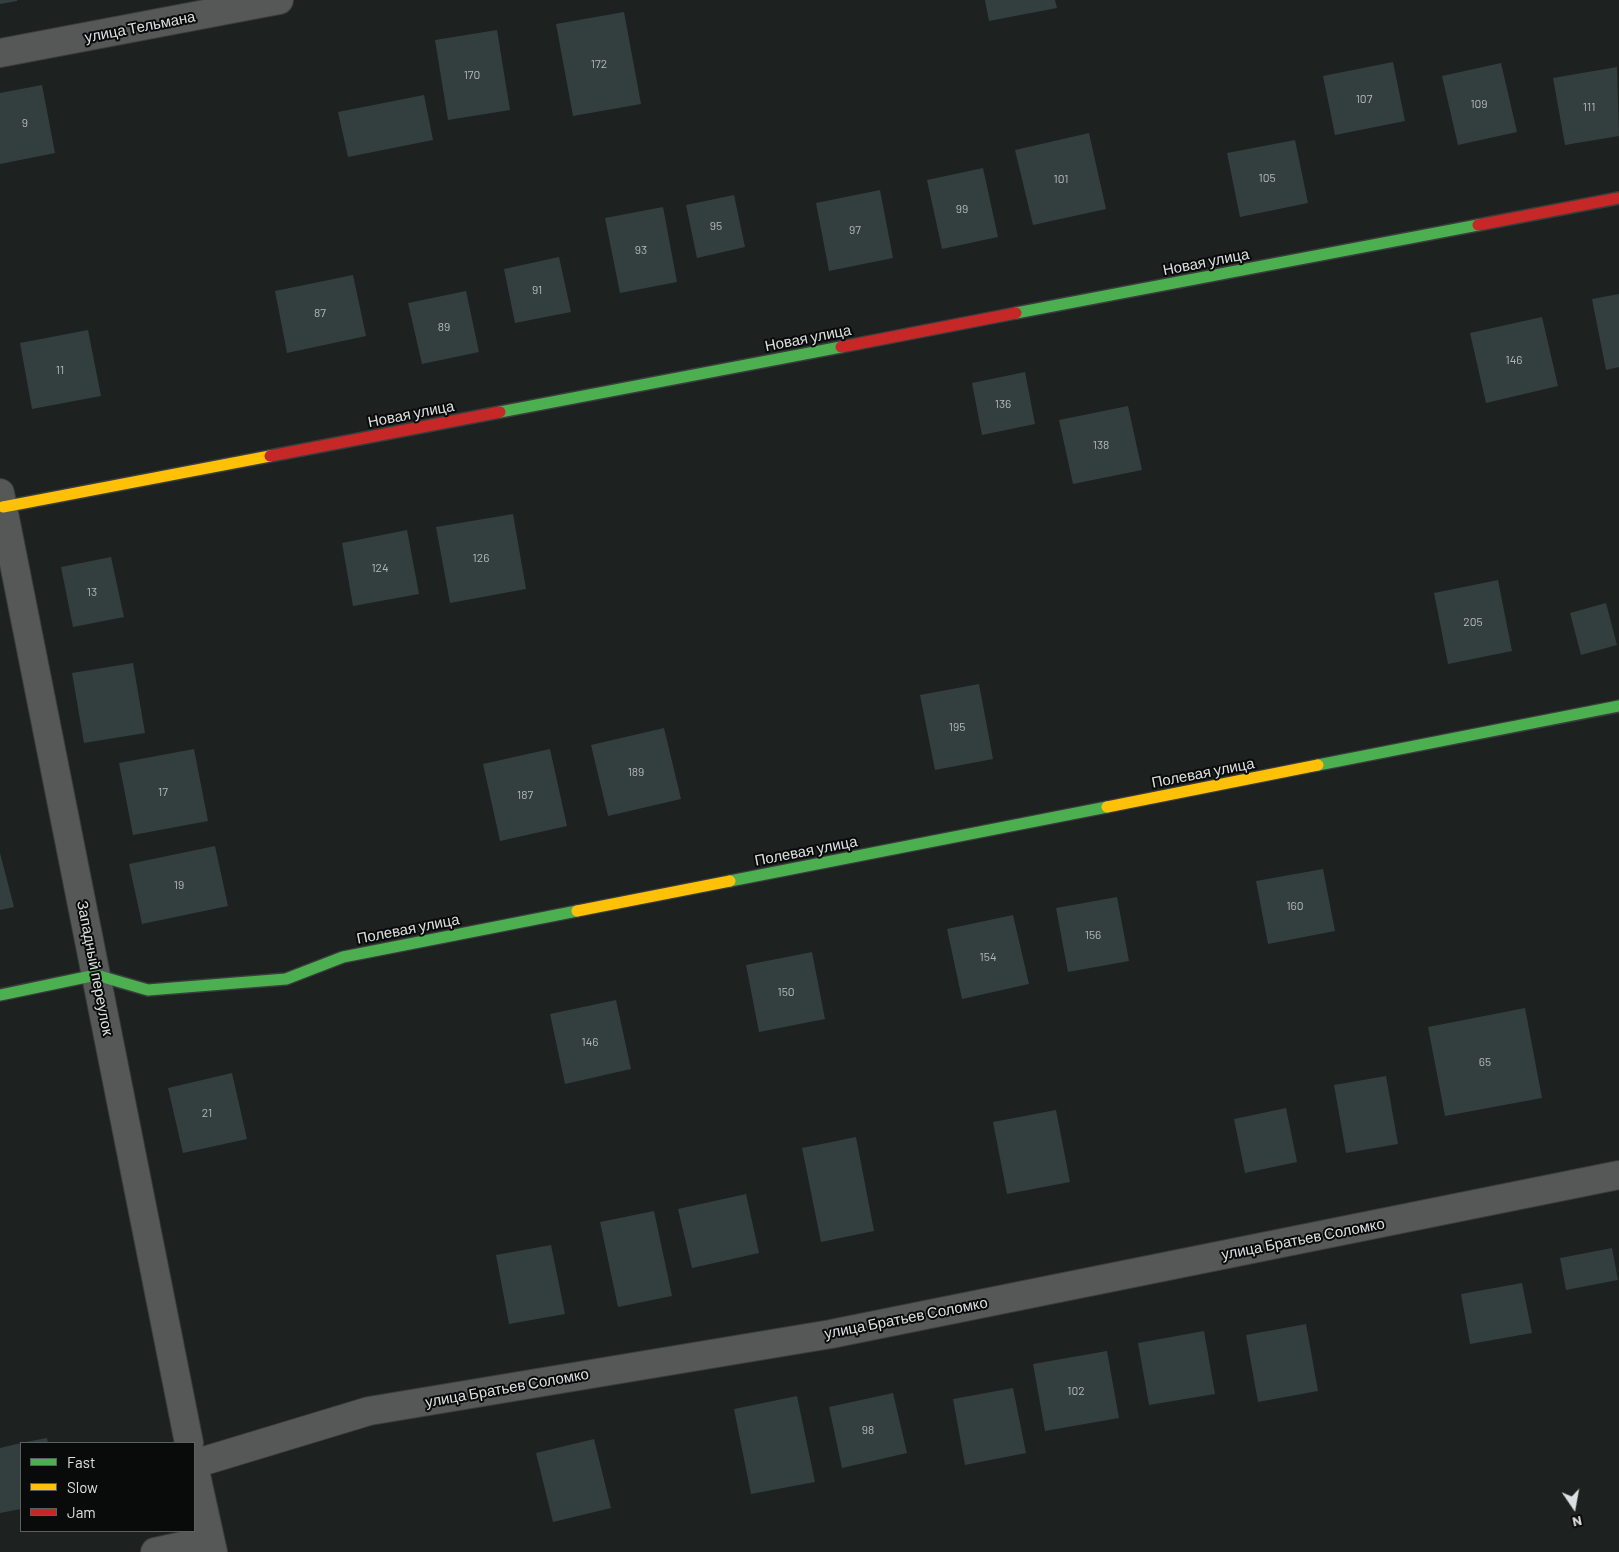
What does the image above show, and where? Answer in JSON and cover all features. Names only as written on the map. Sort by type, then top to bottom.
[{"type":"street","name":"улица Тельмана","points":[[0,53],[279,0]]},
{"type":"street","name":"Новая улица","points":[[2,500],[1619,198]]},
{"type":"street","name":"Западный переулок","points":[[2,500],[189,1442]]},
{"type":"street","name":"Полевая улица","points":[[0,995],[96,975],[148,990],[286,979],[343,958],[1619,706]]},
{"type":"street","name":"улица Братьев Соломко","points":[[195,1465],[369,1411],[831,1334],[1619,1176]]},
{"type":"street","points":[[155,1552],[211,1546],[195,1470]]},
{"type":"building","points":[[0,0],[17,0],[17,1],[0,4]]},
{"type":"building","points":[[985,0],[1055,0],[1057,8],[989,21]]},
{"type":"building","points":[[624,12],[641,104],[573,116],[556,24]]},
{"type":"building","points":[[497,30],[510,110],[448,120],[435,40]]},
{"type":"building","points":[[1393,62],[1405,121],[1335,135],[1323,76]]},
{"type":"building","points":[[1501,63],[1517,132],[1458,145],[1442,76]]},
{"type":"building","points":[[1617,67],[1619,136],[1565,145],[1553,78]]},
{"type":"building","points":[[42,85],[55,153],[0,164],[0,93]]},
{"type":"building","points":[[424,95],[433,140],[348,157],[338,112]]},
{"type":"building","points":[[1089,133],[1106,209],[1033,225],[1015,150]]},
{"type":"building","points":[[1295,140],[1308,203],[1240,217],[1227,153]]},
{"type":"building","points":[[983,168],[998,237],[942,249],[927,180]]},
{"type":"building","points":[[880,190],[893,258],[829,271],[816,203]]},
{"type":"building","points":[[734,195],[745,247],[697,258],[686,205]]},
{"type":"building","points":[[663,207],[677,282],[620,293],[605,218]]},
{"type":"building","points":[[559,257],[571,312],[515,323],[504,269]]},
{"type":"building","points":[[353,275],[366,336],[287,353],[275,291]]},
{"type":"building","points":[[466,291],[479,352],[422,364],[408,303]]},
{"type":"building","points":[[1619,294],[1619,367],[1606,370],[1592,299]]},
{"type":"building","points":[[1542,317],[1558,386],[1486,403],[1470,333]]},
{"type":"building","points":[[88,330],[101,396],[32,409],[20,343]]},
{"type":"building","points":[[1025,372],[1035,424],[982,435],[972,383]]},
{"type":"building","points":[[1128,406],[1142,470],[1073,484],[1059,420]]},
{"type":"building","points":[[513,514],[526,589],[450,603],[436,527]]},
{"type":"building","points":[[407,530],[419,594],[353,606],[342,543]]},
{"type":"building","points":[[111,557],[124,617],[73,627],[61,567]]},
{"type":"building","points":[[1498,580],[1512,651],[1448,664],[1434,593]]},
{"type":"building","points":[[1606,603],[1617,645],[1581,655],[1570,613]]},
{"type":"building","points":[[133,663],[145,733],[84,743],[72,673]]},
{"type":"building","points":[[979,684],[993,759],[935,770],[920,695]]},
{"type":"building","points":[[664,728],[681,799],[608,816],[591,745]]},
{"type":"building","points":[[194,749],[208,821],[133,835],[119,763]]},
{"type":"building","points":[[550,749],[567,826],[500,841],[483,764]]},
{"type":"building","points":[[215,846],[228,906],[142,924],[129,864]]},
{"type":"building","points":[[0,853],[14,907],[0,910]]},
{"type":"building","points":[[1323,869],[1335,931],[1268,944],[1256,881]]},
{"type":"building","points":[[1117,897],[1129,961],[1068,972],[1056,908]]},
{"type":"building","points":[[1013,915],[1029,984],[962,999],[947,929]]},
{"type":"building","points":[[812,952],[825,1019],[759,1032],[746,965]]},
{"type":"building","points":[[616,1000],[631,1069],[565,1084],[550,1014]]},
{"type":"building","points":[[1525,1008],[1542,1098],[1445,1116],[1428,1027]]},
{"type":"building","points":[[232,1073],[247,1139],[183,1153],[168,1088]]},
{"type":"building","points":[[1386,1076],[1398,1144],[1346,1153],[1334,1085]]},
{"type":"building","points":[[1286,1108],[1297,1162],[1245,1173],[1234,1119]]},
{"type":"building","points":[[1056,1110],[1070,1182],[1007,1194],[993,1122]]},
{"type":"building","points":[[856,1137],[874,1231],[821,1242],[802,1148]]},
{"type":"building","points":[[746,1194],[759,1253],[692,1268],[678,1209]]},
{"type":"building","points":[[654,1211],[672,1296],[618,1307],[600,1222]]},
{"type":"building","points":[[551,1245],[565,1314],[509,1324],[496,1255]]},
{"type":"building","points":[[1612,1248],[1618,1280],[1566,1290],[1560,1258]]},
{"type":"building","points":[[1522,1283],[1532,1333],[1470,1344],[1461,1294]]},
{"type":"building","points":[[1306,1324],[1318,1391],[1258,1402],[1246,1335]]},
{"type":"building","points":[[1204,1331],[1215,1394],[1149,1405],[1138,1343]]},
{"type":"building","points":[[1107,1351],[1119,1418],[1045,1431],[1033,1364]]},
{"type":"building","points":[[1013,1388],[1026,1453],[965,1465],[953,1399]]},
{"type":"building","points":[[893,1393],[907,1453],[842,1468],[829,1407]]},
{"type":"building","points":[[797,1396],[815,1482],[751,1494],[734,1409]]},
{"type":"building","points":[[47,1438],[48,1442],[26,1442]]},
{"type":"building","points":[[594,1439],[611,1508],[553,1522],[536,1453]]},
{"type":"building","points":[[20,1443],[20,1509],[0,1513],[0,1448]]},
{"type":"traffic: fast","points":[[1016,313],[1478,225]]},
{"type":"traffic: fast","points":[[500,412],[841,347]]},
{"type":"traffic: fast","points":[[1318,765],[1619,706]]},
{"type":"traffic: fast","points":[[730,881],[1107,807]]},
{"type":"traffic: fast","points":[[0,995],[96,975],[148,990],[286,979],[343,957],[577,911]]},
{"type":"traffic: slow","points":[[3,507],[270,456]]},
{"type":"traffic: slow","points":[[1107,807],[1318,765]]},
{"type":"traffic: slow","points":[[577,911],[730,881]]},
{"type":"traffic: jam","points":[[1478,225],[1619,198]]},
{"type":"traffic: jam","points":[[841,347],[1016,313]]},
{"type":"traffic: jam","points":[[270,456],[500,412]]}]
